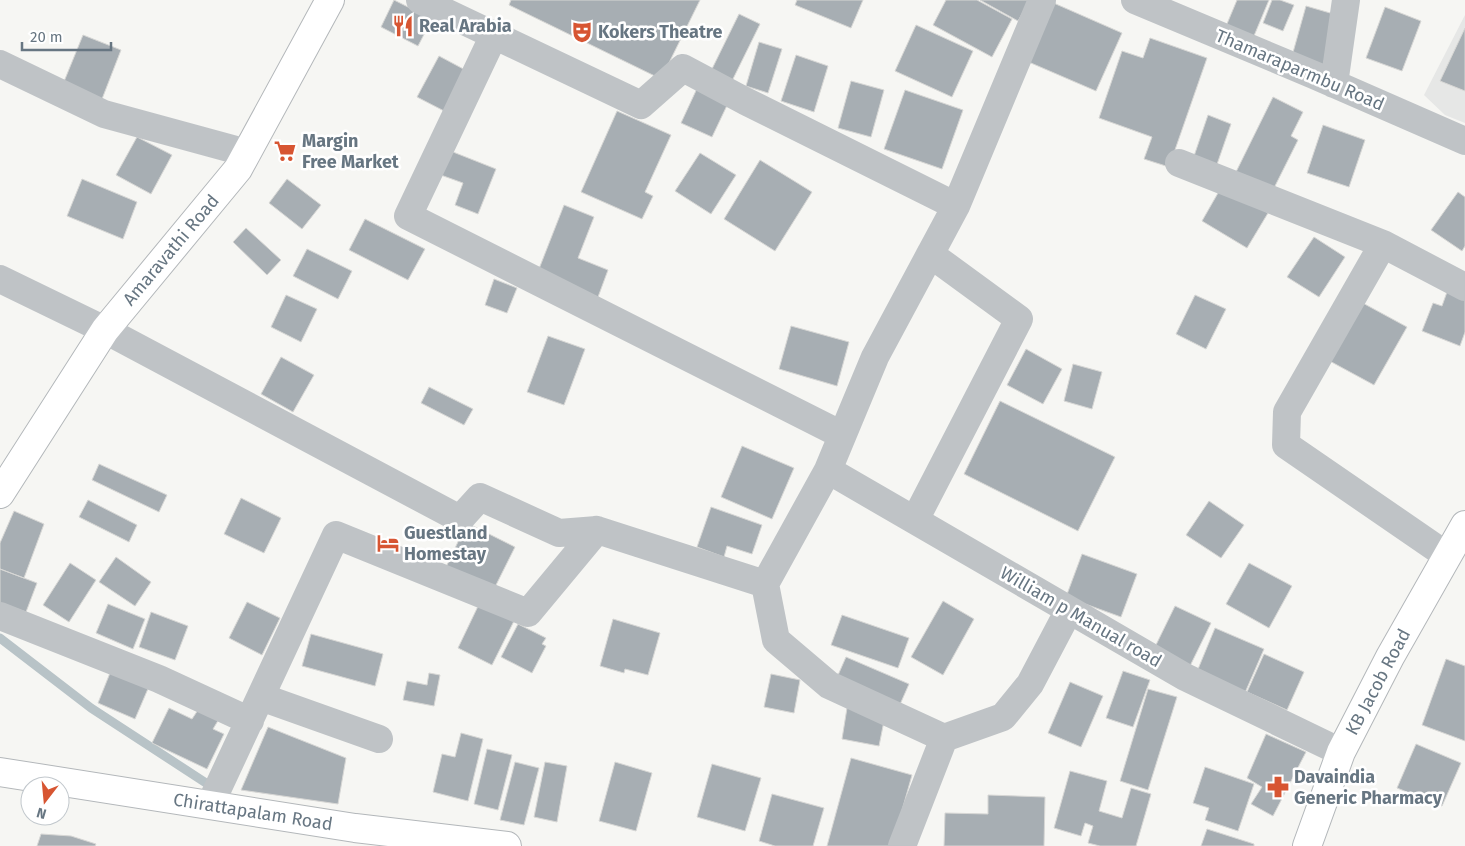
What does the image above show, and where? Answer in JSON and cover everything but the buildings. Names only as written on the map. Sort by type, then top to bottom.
[{"type":"main road","name":"Amaravathi Road","points":[[0,494],[105,330],[238,170],[330,0]]},
{"type":"main road","name":"KB Jacob Road","points":[[1307,846],[1341,752],[1390,656],[1446,555],[1465,525]]},
{"type":"main road","name":"Chirattapalam Road","points":[[0,772],[355,828],[507,846]]},
{"type":"street","points":[[420,0],[640,106],[683,68],[956,206]]},
{"type":"street","points":[[1042,0],[956,206],[875,357],[828,470],[765,584],[776,640],[829,685],[944,738],[1003,717],[1030,684],[1069,610]]},
{"type":"street","name":"Thamaraparmbu Road","points":[[1135,0],[1465,141]]},
{"type":"street","points":[[1334,84],[1346,0]]},
{"type":"street","points":[[494,35],[408,216],[842,435]]},
{"type":"street","points":[[0,64],[104,114],[247,154]]},
{"type":"street","points":[[1180,163],[1383,244],[1465,287]]},
{"type":"street","points":[[1383,244],[1287,412],[1286,445],[1446,555]]},
{"type":"street","points":[[915,520],[1019,320],[930,254]]},
{"type":"street","points":[[0,279],[105,330],[460,519],[480,497],[559,533],[597,530],[765,584]]},
{"type":"street","name":"William p Manual road","points":[[828,470],[1184,676],[1341,752]]},
{"type":"street","points":[[210,805],[336,535],[528,613],[597,530]]},
{"type":"street","points":[[0,616],[159,679],[250,721]]},
{"type":"street","points":[[261,697],[379,739]]},
{"type":"street","points":[[902,846],[944,738]]},
{"type":"shaded area","points":[[1465,15],[1465,123],[1445,115],[1424,95]]},
{"type":"waterway","points":[[0,638],[91,708],[206,783]]},
{"type":"place","name":"Real Arabia","points":[[403,26]]},
{"type":"place","name":"Kokers Theatre","points":[[582,32]]},
{"type":"place","name":"Margin Free Market","points":[[285,151]]},
{"type":"place","name":"Guestland Homestay","points":[[388,543]]},
{"type":"place","name":"Davaindia Generic Pharmacy","points":[[1278,787]]}]
